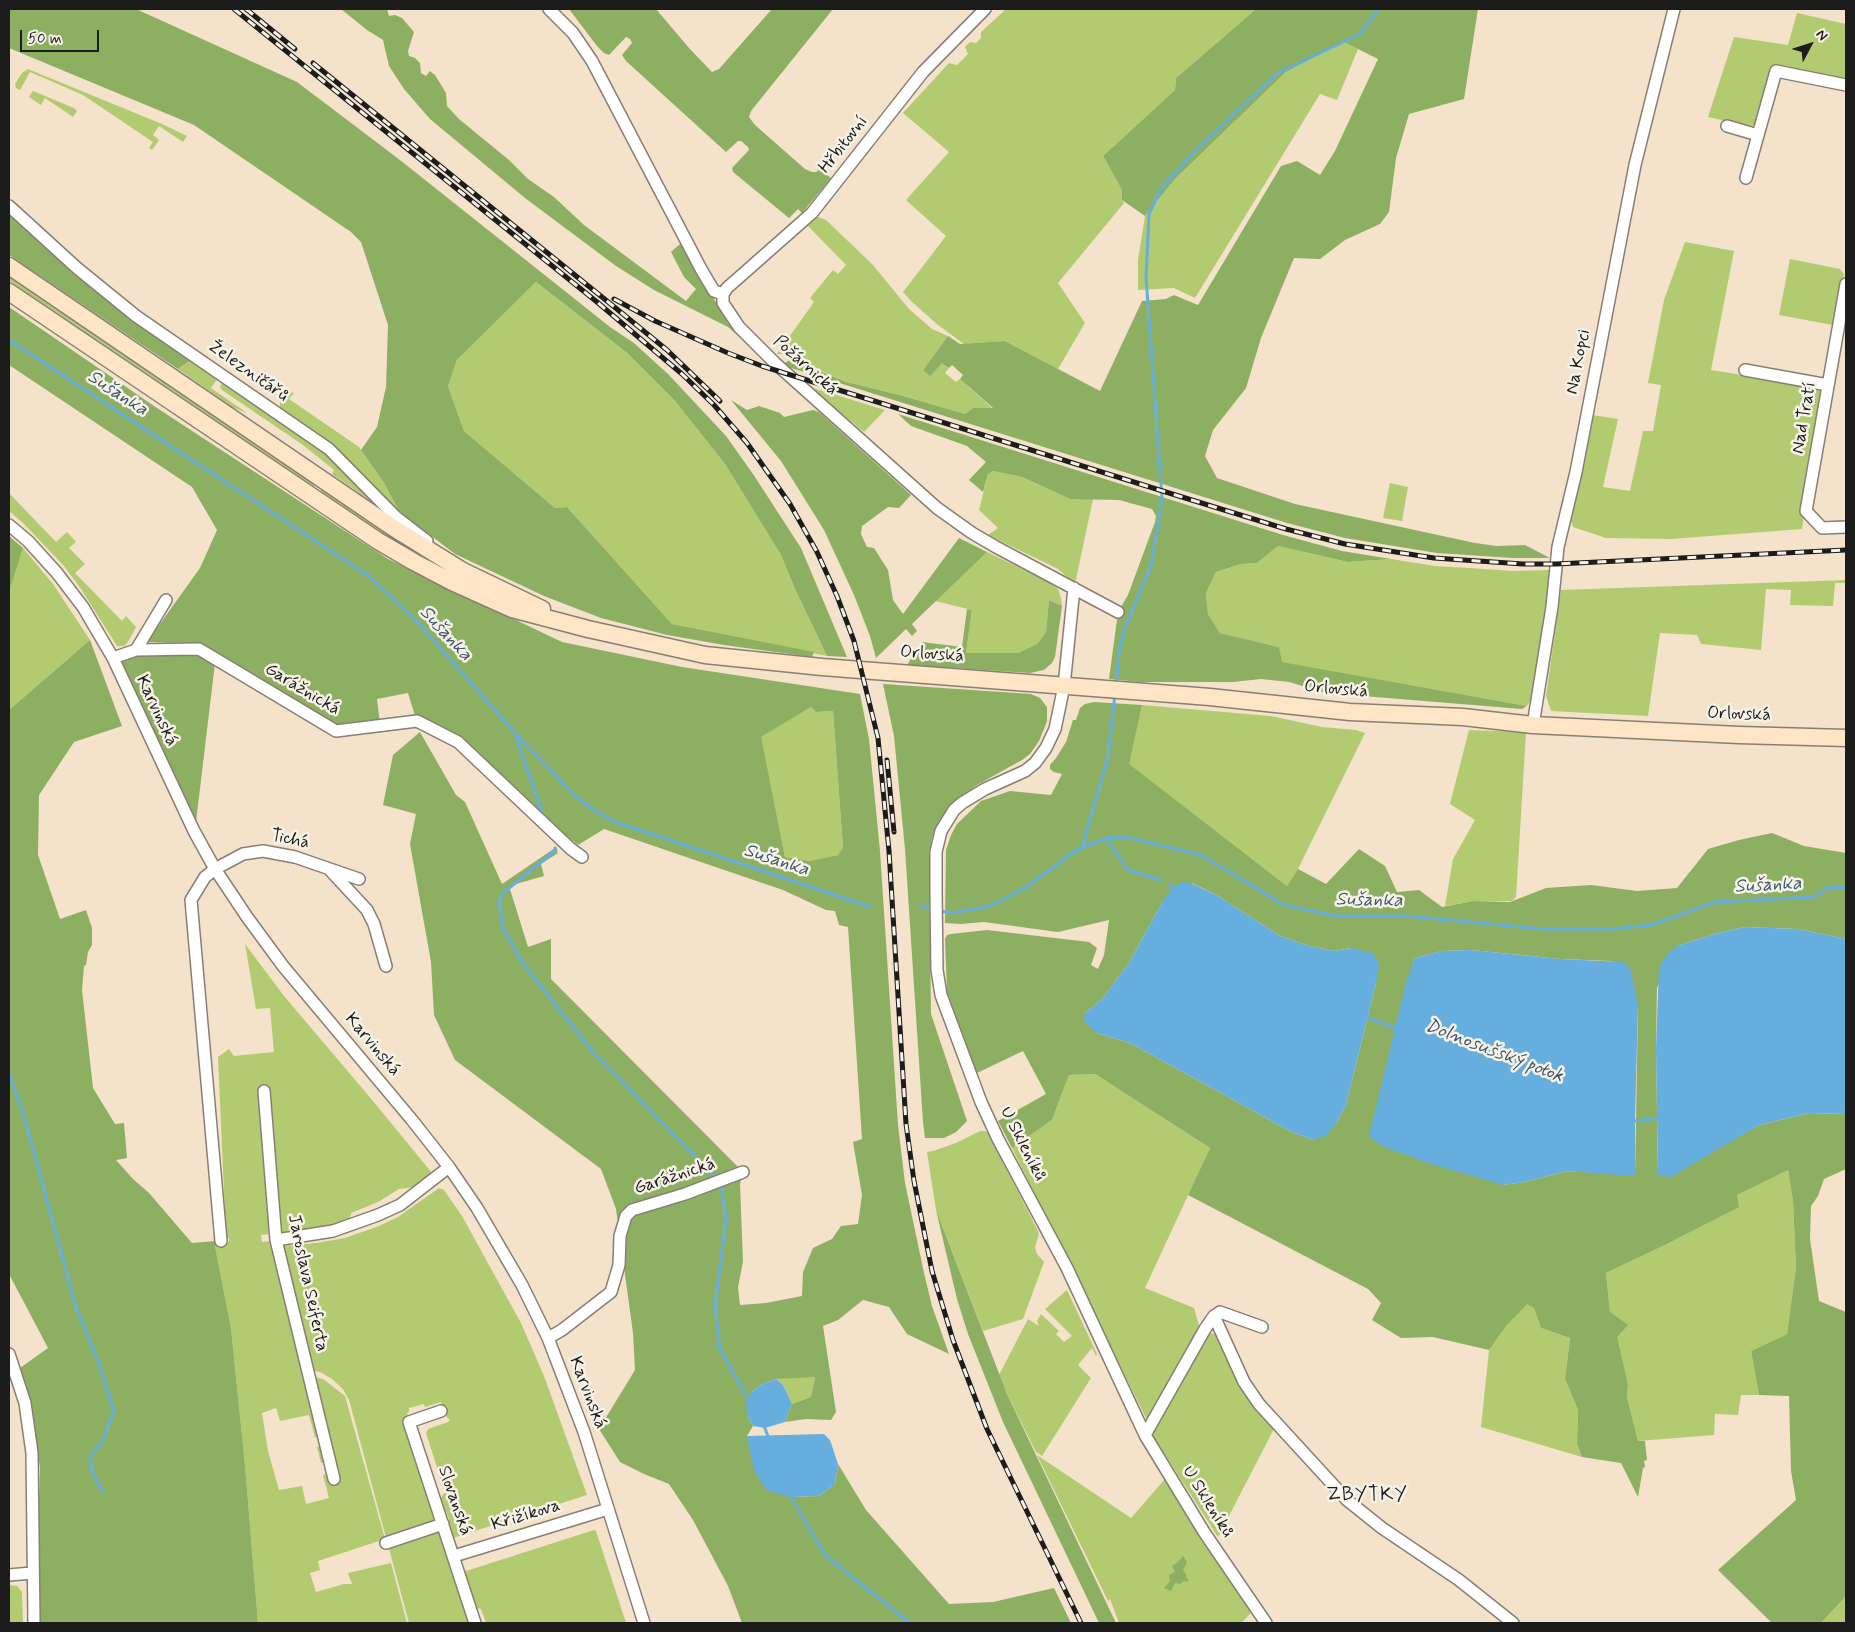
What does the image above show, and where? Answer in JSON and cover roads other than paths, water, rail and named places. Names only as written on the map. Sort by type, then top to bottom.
[{"type":"main road","points":[[9,266],[392,527],[463,571],[588,629]]},
{"type":"main road","points":[[9,292],[370,535],[414,562],[452,582],[512,609],[588,629]]},
{"type":"main road","name":"Orlovská","points":[[588,629],[705,655],[822,667],[1128,690],[1350,712],[1463,718],[1532,725],[1846,738]]},
{"type":"street","name":"Požárnická","points":[[549,9],[573,32],[592,61],[701,270],[714,291],[723,294],[724,306],[748,337],[924,496],[972,533],[1118,612]]},
{"type":"street","name":"Hřbitovní","points":[[723,294],[727,288],[812,214],[914,82],[985,9]]},
{"type":"street","name":"Na Kopci","points":[[1532,725],[1552,607],[1558,548],[1576,472],[1635,165],[1674,9]]},
{"type":"street","points":[[1746,178],[1776,72],[1846,85]]},
{"type":"street","points":[[1727,126],[1758,135]]},
{"type":"street","name":"Železničářů","points":[[9,206],[77,268],[136,316],[329,449],[396,517],[463,571]]},
{"type":"street","name":"Nad Tratí","points":[[1846,284],[1806,511],[1822,528],[1846,527]]},
{"type":"street","points":[[1745,370],[1828,385]]},
{"type":"street","name":"Karvinská","points":[[9,525],[28,541],[57,573],[82,607],[113,658],[194,831],[215,868],[283,966],[412,1120],[449,1168],[477,1208],[501,1249],[548,1338],[584,1432],[644,1623]]},
{"type":"street","points":[[1064,686],[1074,588]]},
{"type":"street","points":[[136,650],[166,600]]},
{"type":"street","name":"Garážnická","points":[[113,658],[136,650],[199,649],[336,732],[417,721],[458,742],[571,849],[582,857]]},
{"type":"street","name":"U Skleníků","points":[[1064,686],[1055,729],[1043,754],[1025,771],[967,798],[954,810],[941,831],[936,852],[937,970],[941,995],[981,1102],[998,1139],[1067,1268],[1145,1436],[1204,1532],[1266,1623]]},
{"type":"street","name":"Tichá","points":[[215,868],[243,854],[263,851],[295,857],[359,879]]},
{"type":"street","points":[[215,868],[205,877],[191,900],[221,1241]]},
{"type":"street","points":[[328,868],[367,910],[374,924],[386,966]]},
{"type":"street","name":"Jaroslava Seiferta","points":[[264,1091],[276,1240],[334,1480]]},
{"type":"street","points":[[276,1240],[333,1231],[378,1215],[400,1205],[449,1168]]},
{"type":"street","name":"Garážnická","points":[[548,1338],[562,1330],[611,1292],[619,1265],[620,1236],[626,1216],[632,1210],[739,1174]]},
{"type":"street","points":[[1145,1436],[1214,1316],[1220,1312],[1262,1327]]},
{"type":"street","points":[[1214,1316],[1244,1382],[1259,1404],[1347,1500],[1382,1528],[1459,1580],[1513,1623]]},
{"type":"street","points":[[9,1354],[25,1403],[32,1453],[34,1623]]},
{"type":"street","name":"Slovanská","points":[[441,1411],[409,1422],[475,1623]]},
{"type":"street","name":"Křižíkova","points":[[454,1556],[608,1508]]},
{"type":"street","points":[[386,1543],[443,1524]]},
{"type":"street","points":[[9,1574],[32,1573]]},
{"type":"water","points":[[1183,882],[1191,883],[1218,896],[1280,936],[1309,946],[1334,951],[1351,948],[1373,953],[1379,964],[1376,983],[1346,1105],[1336,1124],[1326,1136],[1313,1140],[1290,1131],[1130,1043],[1097,1033],[1084,1022],[1085,1013],[1102,999],[1129,963],[1163,901],[1174,886]]},
{"type":"water","points":[[1745,927],[1798,929],[1846,939],[1846,1114],[1810,1113],[1759,1125],[1671,1177],[1658,1175],[1656,1049],[1659,967],[1668,954],[1677,946],[1714,934]]},
{"type":"water","points":[[1471,950],[1560,959],[1624,962],[1630,968],[1638,1005],[1635,1176],[1567,1171],[1525,1182],[1503,1185],[1428,1163],[1382,1146],[1369,1136],[1406,983],[1414,960],[1418,957],[1442,951]]},
{"type":"water","points":[[776,1379],[783,1385],[792,1404],[785,1422],[765,1428],[753,1426],[747,1415],[746,1403],[752,1392],[760,1385]]},
{"type":"water","points":[[824,1434],[830,1440],[838,1464],[835,1484],[819,1496],[791,1497],[766,1490],[754,1470],[747,1436]]},
{"type":"waterway","points":[[1116,685],[1120,645],[1125,628],[1151,566],[1162,498],[1146,277],[1149,214],[1161,189],[1195,151],[1278,73],[1360,34],[1379,9]]},
{"type":"waterway","name":"Sušanka","points":[[9,340],[369,576],[419,624],[515,733],[575,796],[594,810],[615,822],[871,907]]},
{"type":"waterway","points":[[1082,848],[1108,757],[1115,694]]},
{"type":"waterway","points":[[516,736],[544,818]]},
{"type":"waterway","name":"Sušanka","points":[[940,911],[952,913],[990,906],[1025,888],[1075,851],[1106,838],[1126,837],[1201,855],[1284,905],[1336,916],[1407,916],[1542,929],[1611,929],[1652,925],[1715,902],[1814,897],[1827,888],[1846,887]]},
{"type":"waterway","name":"Dolnosušský potok","points":[[1106,838],[1128,870],[1161,880]]},
{"type":"waterway","points":[[555,848],[556,850],[503,893],[499,902],[503,928],[523,964],[594,1053],[717,1179]]},
{"type":"waterway","name":"Dolnosušský potok","points":[[1168,885],[1176,890]]},
{"type":"waterway","name":"Sušanka","points":[[921,906],[934,909]]},
{"type":"waterway","name":"Dolnosušský potok","points":[[1364,1016],[1397,1029]]},
{"type":"waterway","points":[[9,1073],[25,1119],[75,1304],[99,1364],[114,1411],[102,1442],[90,1457],[92,1471],[103,1492]]},
{"type":"waterway","name":"Dolnosušský potok","points":[[1632,1120],[1660,1118]]},
{"type":"waterway","points":[[721,1184],[726,1219],[715,1306],[720,1349],[749,1401]]},
{"type":"waterway","points":[[764,1426],[769,1439]]},
{"type":"waterway","points":[[789,1494],[826,1556],[910,1623]]},
{"type":"railway","points":[[234,9],[597,302],[682,374],[714,405],[747,443],[790,504],[817,552],[837,596],[854,641],[878,738],[889,851],[906,1124],[914,1181],[932,1271],[953,1340],[987,1429],[1081,1623]]},
{"type":"railway","points":[[246,9],[295,49]]},
{"type":"railway","points":[[313,63],[667,350],[720,401]]},
{"type":"railway","points":[[614,299],[655,321],[762,366],[1286,529],[1345,544],[1434,558],[1523,564],[1846,550]]},
{"type":"railway","points":[[887,760],[894,832]]},
{"type":"district","name":"ZBYTKY","points":[[1367,1496]]}]
